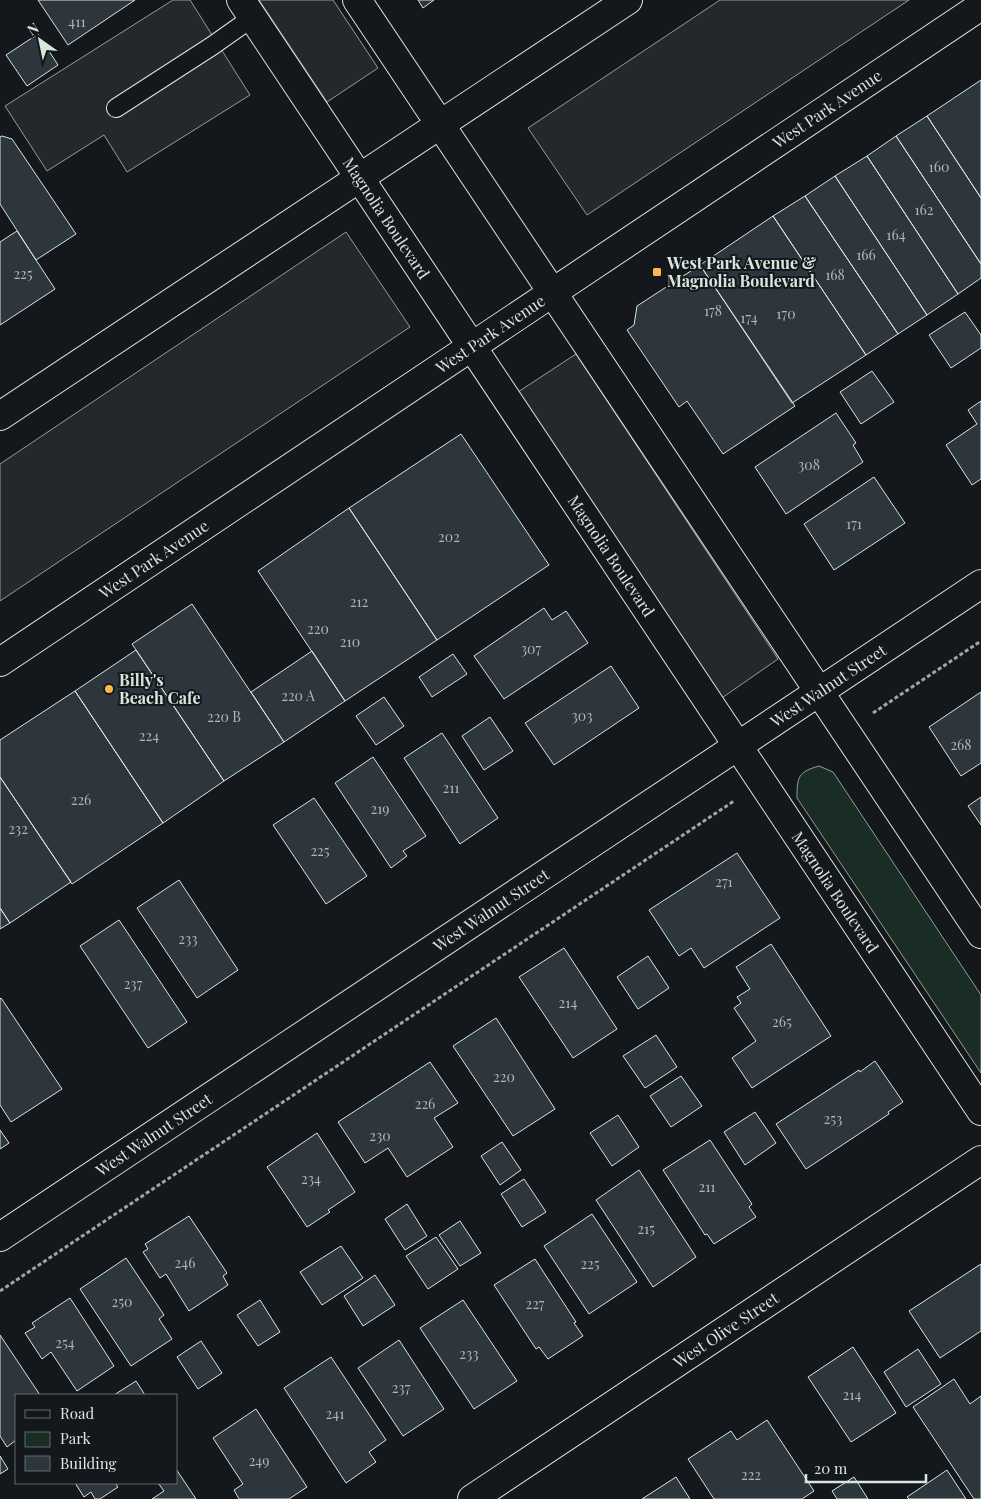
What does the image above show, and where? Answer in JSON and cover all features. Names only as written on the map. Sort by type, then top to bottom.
[{"type":"main road","points":[[357,0],[981,934]]},
{"type":"main road","points":[[0,416],[628,0]]},
{"type":"main road","name":"West Park Avenue","points":[[0,662],[981,6]]},
{"type":"main road","name":"Magnolia Boulevard","points":[[247,8],[981,1111]]},
{"type":"main road","name":"West Walnut Street","points":[[0,1237],[981,584]]},
{"type":"main road","name":"West Olive Street","points":[[472,1499],[981,1160]]},
{"type":"lane","points":[[116,108],[212,46],[247,8]]},
{"type":"path","points":[[0,1290],[738,798],[713,763]]},
{"type":"green space","points":[[819,766],[833,772],[981,995],[981,1073],[797,798],[797,785],[800,776]]},
{"type":"shaded area","points":[[173,0],[190,0],[250,95],[127,172],[104,135],[47,171],[5,106]]},
{"type":"shaded area","points":[[259,0],[333,0],[378,68],[327,102]]},
{"type":"shaded area","points":[[720,0],[909,0],[587,215],[528,128]]},
{"type":"shaded area","points":[[346,232],[410,327],[0,601],[0,464]]},
{"type":"shaded area","points":[[576,354],[778,659],[716,702],[515,394]]},
{"type":"building","points":[[38,0],[135,0],[68,45]]},
{"type":"building","points":[[418,0],[434,0],[423,8]]},
{"type":"building","points":[[38,34],[58,65],[27,86],[6,55]]},
{"type":"building","points":[[981,80],[981,198],[927,116]]},
{"type":"building","points":[[927,116],[981,198],[981,264],[896,136]]},
{"type":"building","points":[[896,136],[981,264],[981,278],[958,294],[867,156]]},
{"type":"building","points":[[0,137],[12,139],[76,234],[36,260],[0,204]]},
{"type":"building","points":[[867,156],[958,294],[927,315],[835,176]]},
{"type":"building","points":[[835,176],[927,315],[898,334],[805,196]]},
{"type":"building","points":[[805,196],[898,334],[866,355],[773,216]]},
{"type":"building","points":[[773,216],[866,355],[792,403],[700,265]]},
{"type":"building","points":[[17,231],[55,289],[0,325],[0,242]]},
{"type":"building","points":[[700,265],[795,406],[723,454],[687,401],[679,407],[627,330],[634,325],[637,306]]},
{"type":"building","points":[[965,312],[981,335],[981,348],[951,368],[929,335]]},
{"type":"building","points":[[872,371],[894,402],[861,424],[840,392]]},
{"type":"building","points":[[981,401],[981,479],[972,485],[946,445],[977,424],[968,410]]},
{"type":"building","points":[[836,413],[856,443],[853,445],[863,462],[786,514],[755,467]]},
{"type":"building","points":[[461,434],[549,565],[437,640],[349,508]]},
{"type":"building","points":[[874,477],[905,523],[834,570],[804,524]]},
{"type":"building","points":[[349,508],[437,640],[345,701],[258,571]]},
{"type":"building","points":[[192,604],[284,742],[224,781],[132,644]]},
{"type":"building","points":[[544,608],[552,620],[566,611],[588,643],[504,699],[474,656]]},
{"type":"building","points":[[136,650],[224,781],[163,823],[75,691]]},
{"type":"building","points":[[312,651],[345,701],[284,742],[251,692]]},
{"type":"building","points":[[453,654],[467,674],[432,697],[419,677]]},
{"type":"building","points":[[611,666],[639,708],[554,765],[525,723]]},
{"type":"building","points":[[75,691],[163,823],[72,884],[0,777],[0,740]]},
{"type":"building","points":[[981,692],[981,763],[961,776],[929,727]]},
{"type":"building","points":[[384,697],[404,726],[376,745],[356,716]]},
{"type":"building","points":[[490,717],[513,751],[484,770],[462,736]]},
{"type":"building","points":[[442,733],[498,818],[460,844],[404,758]]},
{"type":"building","points":[[373,757],[426,836],[403,851],[407,856],[391,868],[335,783]]},
{"type":"building","points":[[0,777],[71,882],[10,923],[0,908]]},
{"type":"building","points":[[981,797],[981,825],[968,806]]},
{"type":"building","points":[[314,798],[367,876],[326,904],[273,825]]},
{"type":"building","points":[[737,853],[780,918],[704,968],[691,948],[679,956],[649,910]]},
{"type":"building","points":[[179,880],[238,970],[197,998],[137,908]]},
{"type":"building","points":[[0,908],[10,923],[0,929]]},
{"type":"building","points":[[119,920],[187,1022],[148,1048],[80,946]]},
{"type":"building","points":[[771,944],[831,1036],[752,1088],[732,1058],[756,1041],[734,1008],[741,1003],[737,997],[750,989],[736,967]]},
{"type":"building","points":[[564,948],[617,1029],[573,1058],[519,977]]},
{"type":"building","points":[[648,956],[669,988],[638,1009],[617,977]]},
{"type":"building","points":[[1,998],[62,1089],[11,1122],[0,1105]]},
{"type":"building","points":[[496,1018],[555,1109],[513,1136],[453,1046]]},
{"type":"building","points":[[656,1035],[677,1067],[645,1088],[623,1056]]},
{"type":"building","points":[[875,1061],[903,1102],[888,1112],[889,1114],[806,1169],[776,1124]]},
{"type":"building","points":[[430,1062],[458,1103],[434,1118],[453,1147],[407,1177],[388,1148],[365,1163],[338,1122]]},
{"type":"building","points":[[681,1076],[702,1106],[671,1127],[650,1096]]},
{"type":"building","points":[[755,1112],[776,1143],[745,1165],[724,1132]]},
{"type":"building","points":[[618,1115],[639,1147],[612,1166],[590,1133]]},
{"type":"building","points":[[0,1130],[9,1143],[0,1149]]},
{"type":"building","points":[[317,1133],[355,1192],[307,1227],[267,1167]]},
{"type":"building","points":[[710,1140],[752,1204],[749,1207],[756,1217],[714,1244],[707,1234],[705,1235],[663,1170]]},
{"type":"building","points":[[502,1142],[521,1170],[500,1185],[481,1156]]},
{"type":"building","points":[[639,1170],[696,1257],[653,1287],[596,1200]]},
{"type":"building","points":[[524,1179],[546,1212],[522,1227],[501,1194]]},
{"type":"building","points":[[407,1204],[427,1236],[405,1250],[385,1219]]},
{"type":"building","points":[[592,1214],[637,1282],[589,1314],[544,1246]]},
{"type":"building","points":[[189,1216],[227,1273],[223,1276],[228,1285],[189,1311],[166,1274],[160,1278],[143,1252],[148,1249],[145,1244]]},
{"type":"building","points":[[460,1221],[481,1253],[460,1266],[439,1235]]},
{"type":"building","points":[[436,1237],[458,1269],[428,1289],[406,1256]]},
{"type":"building","points":[[341,1246],[363,1278],[322,1305],[300,1272]]},
{"type":"building","points":[[126,1258],[164,1315],[159,1319],[172,1339],[131,1366],[80,1289]]},
{"type":"building","points":[[535,1259],[583,1336],[548,1359],[539,1347],[536,1349],[494,1285]]},
{"type":"building","points":[[981,1264],[981,1331],[940,1358],[909,1311]]},
{"type":"building","points":[[375,1275],[395,1305],[363,1326],[344,1296]]},
{"type":"building","points":[[70,1298],[114,1366],[77,1391],[51,1352],[42,1359],[25,1333],[35,1327],[32,1323]]},
{"type":"building","points":[[260,1300],[280,1332],[258,1346],[237,1315]]},
{"type":"building","points":[[463,1300],[517,1381],[474,1409],[420,1328]]},
{"type":"building","points":[[0,1335],[39,1394],[15,1394],[15,1441],[7,1447],[0,1436]]},
{"type":"building","points":[[399,1340],[444,1409],[403,1436],[358,1368]]},
{"type":"building","points":[[201,1341],[222,1373],[198,1389],[177,1357]]},
{"type":"building","points":[[853,1347],[896,1413],[851,1442],[808,1377]]},
{"type":"building","points":[[918,1349],[941,1384],[906,1407],[884,1372]]},
{"type":"building","points":[[331,1357],[386,1440],[369,1452],[376,1462],[346,1483],[284,1388]]},
{"type":"building","points":[[954,1379],[970,1404],[981,1396],[981,1499],[974,1499],[913,1407]]},
{"type":"building","points":[[136,1381],[144,1394],[116,1394]]},
{"type":"building","points":[[256,1409],[307,1487],[289,1499],[239,1499],[234,1490],[243,1484],[213,1438]]},
{"type":"building","points":[[767,1420],[814,1491],[802,1499],[714,1499],[688,1459],[731,1431],[737,1440]]},
{"type":"building","points":[[0,1456],[8,1469],[0,1474]]},
{"type":"building","points":[[947,1470],[966,1499],[909,1499],[907,1497]]},
{"type":"building","points":[[178,1472],[196,1499],[152,1499],[164,1491],[159,1484],[178,1484]]},
{"type":"building","points":[[676,1477],[690,1499],[642,1499]]},
{"type":"building","points":[[854,1477],[868,1499],[837,1499],[832,1491]]},
{"type":"building","points":[[76,1484],[116,1484],[118,1487],[100,1499],[95,1499],[91,1492],[84,1497]]},
{"type":"place","name":"West Park Avenue & Magnolia Boulevard","points":[[657,272]]},
{"type":"place","name":"Billy's Beach Cafe","points":[[109,689]]}]
